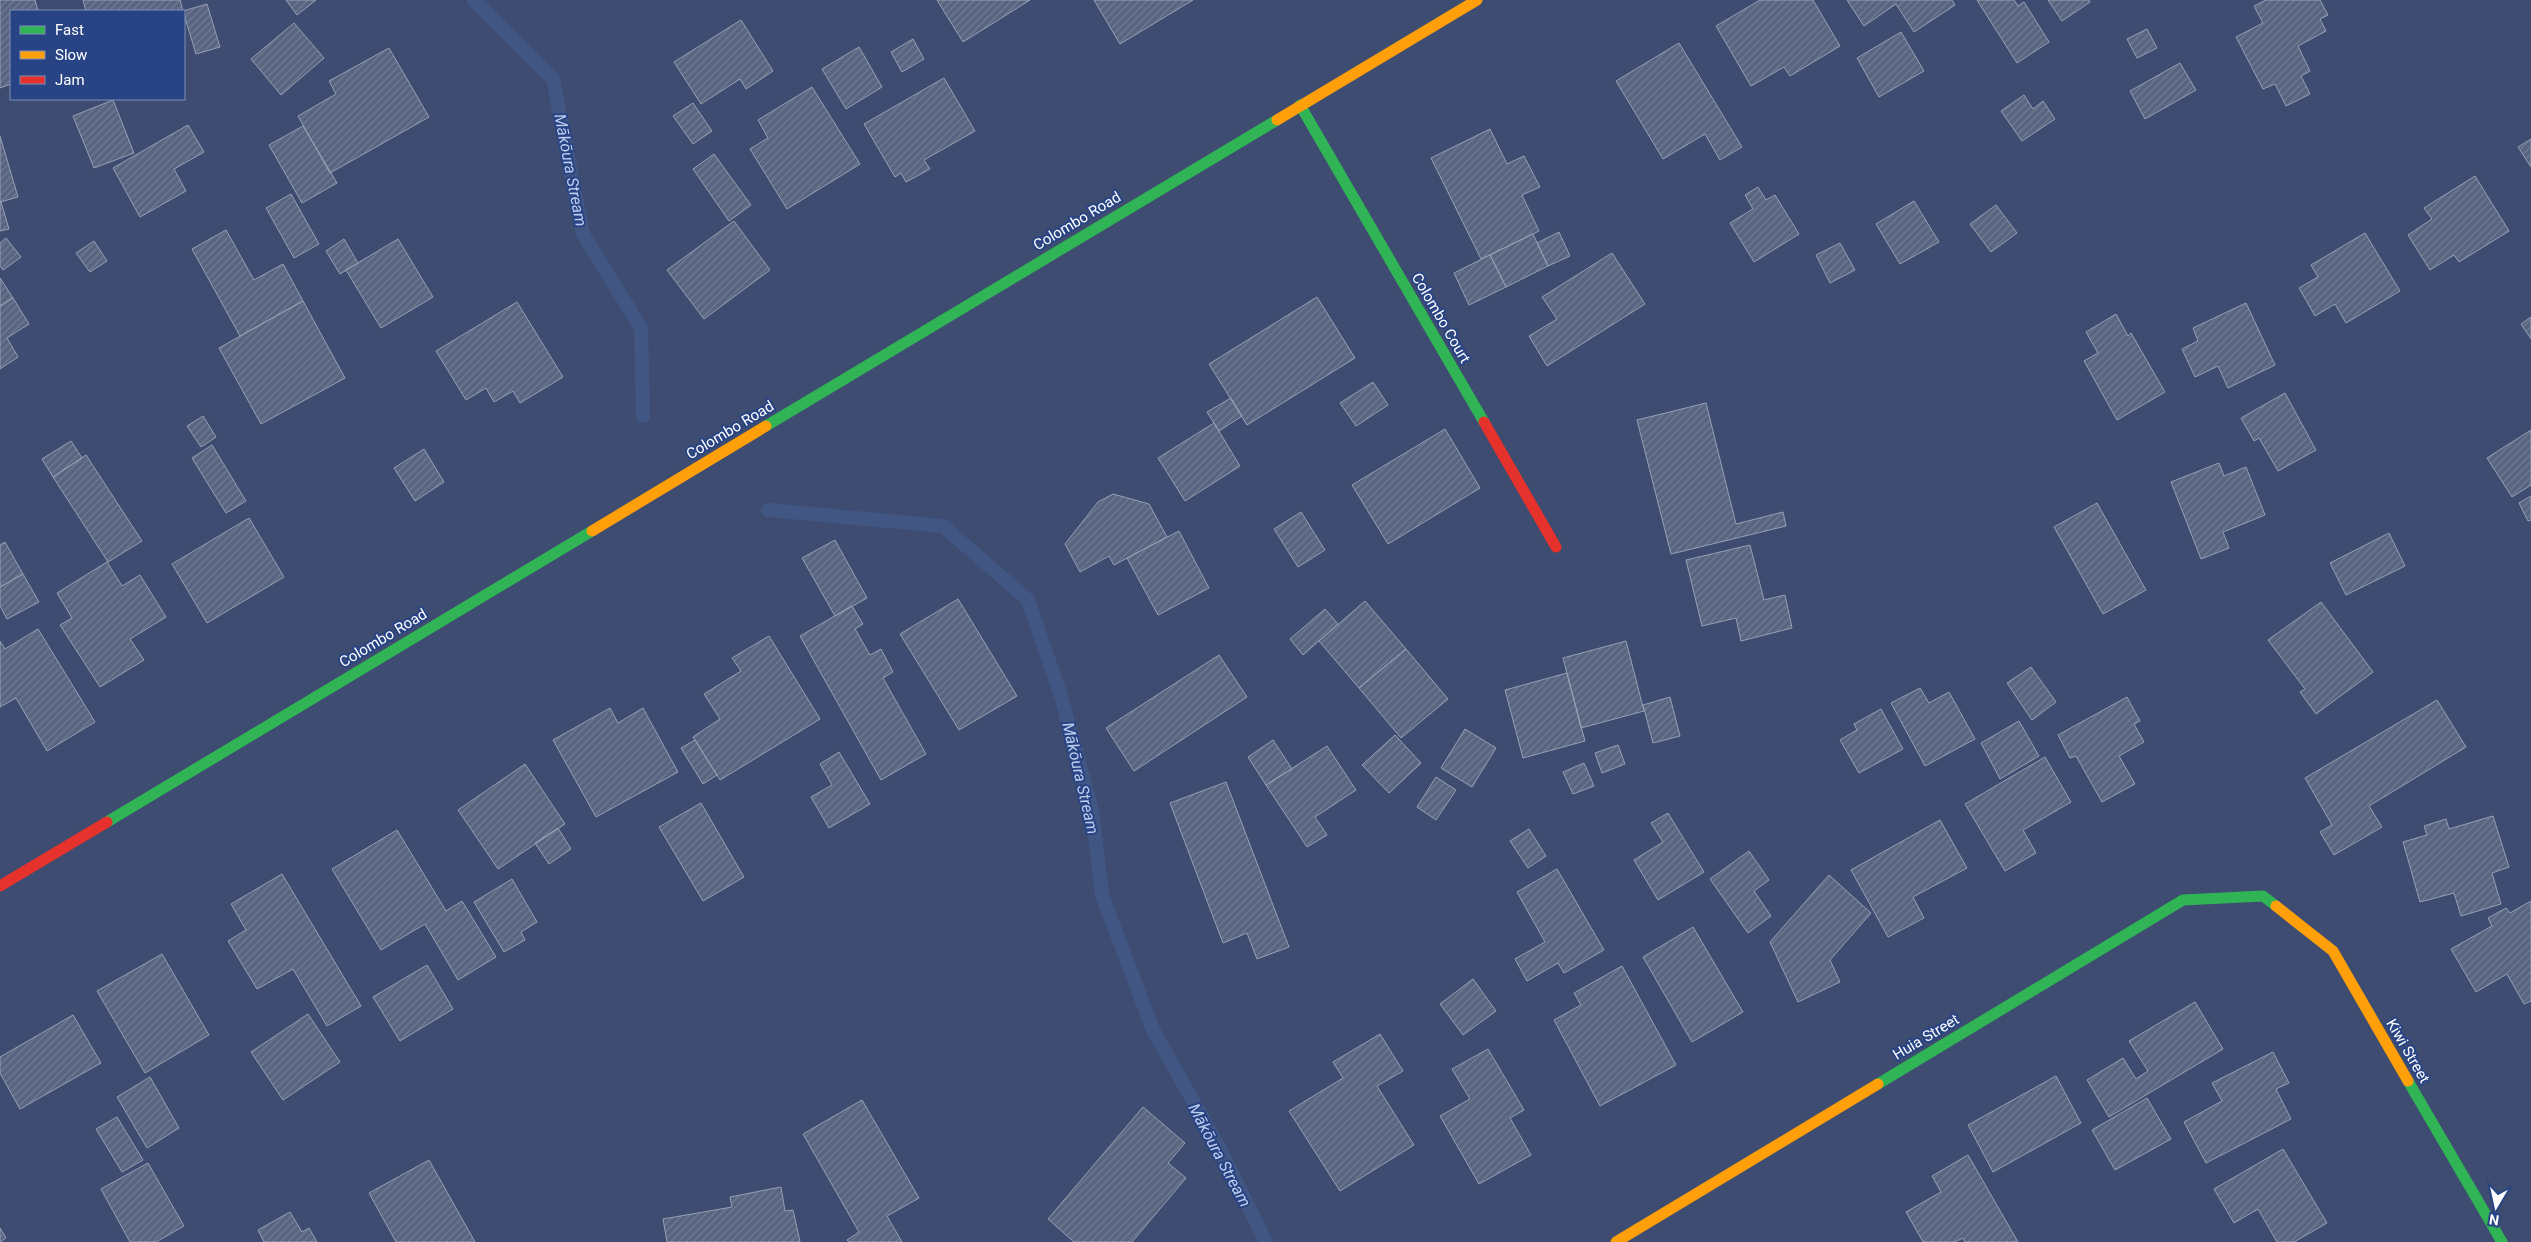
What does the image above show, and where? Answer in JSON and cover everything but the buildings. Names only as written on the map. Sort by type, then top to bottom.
[{"type":"street","name":"Colombo Road","points":[[0,886],[1477,0]]},
{"type":"street","name":"Colombo Court","points":[[1300,105],[1556,547]]},
{"type":"street","name":"Huia Street","points":[[1616,1242],[2183,900],[2263,896]]},
{"type":"street","name":"Kiwi Street","points":[[2263,896],[2333,951],[2502,1242]]},
{"type":"waterway","name":"Mākōura Stream","points":[[474,0],[553,79],[583,234],[641,328],[643,416]]},
{"type":"waterway","name":"Mākōura Stream","points":[[768,510],[943,526],[1028,600],[1061,696],[1092,810],[1102,895],[1153,1030],[1220,1149],[1266,1242]]},
{"type":"traffic: fast","points":[[1300,105],[1484,422]]},
{"type":"traffic: fast","points":[[766,426],[1277,120]]},
{"type":"traffic: fast","points":[[107,822],[592,531]]},
{"type":"traffic: fast","points":[[1878,1084],[2183,900],[2263,896],[2276,906]]},
{"type":"traffic: fast","points":[[2408,1081],[2502,1242]]},
{"type":"traffic: slow","points":[[1277,120],[1477,0]]},
{"type":"traffic: slow","points":[[592,531],[766,426]]},
{"type":"traffic: slow","points":[[2276,906],[2333,951],[2408,1081]]},
{"type":"traffic: slow","points":[[1616,1242],[1878,1084]]},
{"type":"traffic: jam","points":[[1484,422],[1556,547]]},
{"type":"traffic: jam","points":[[0,886],[107,822]]}]
